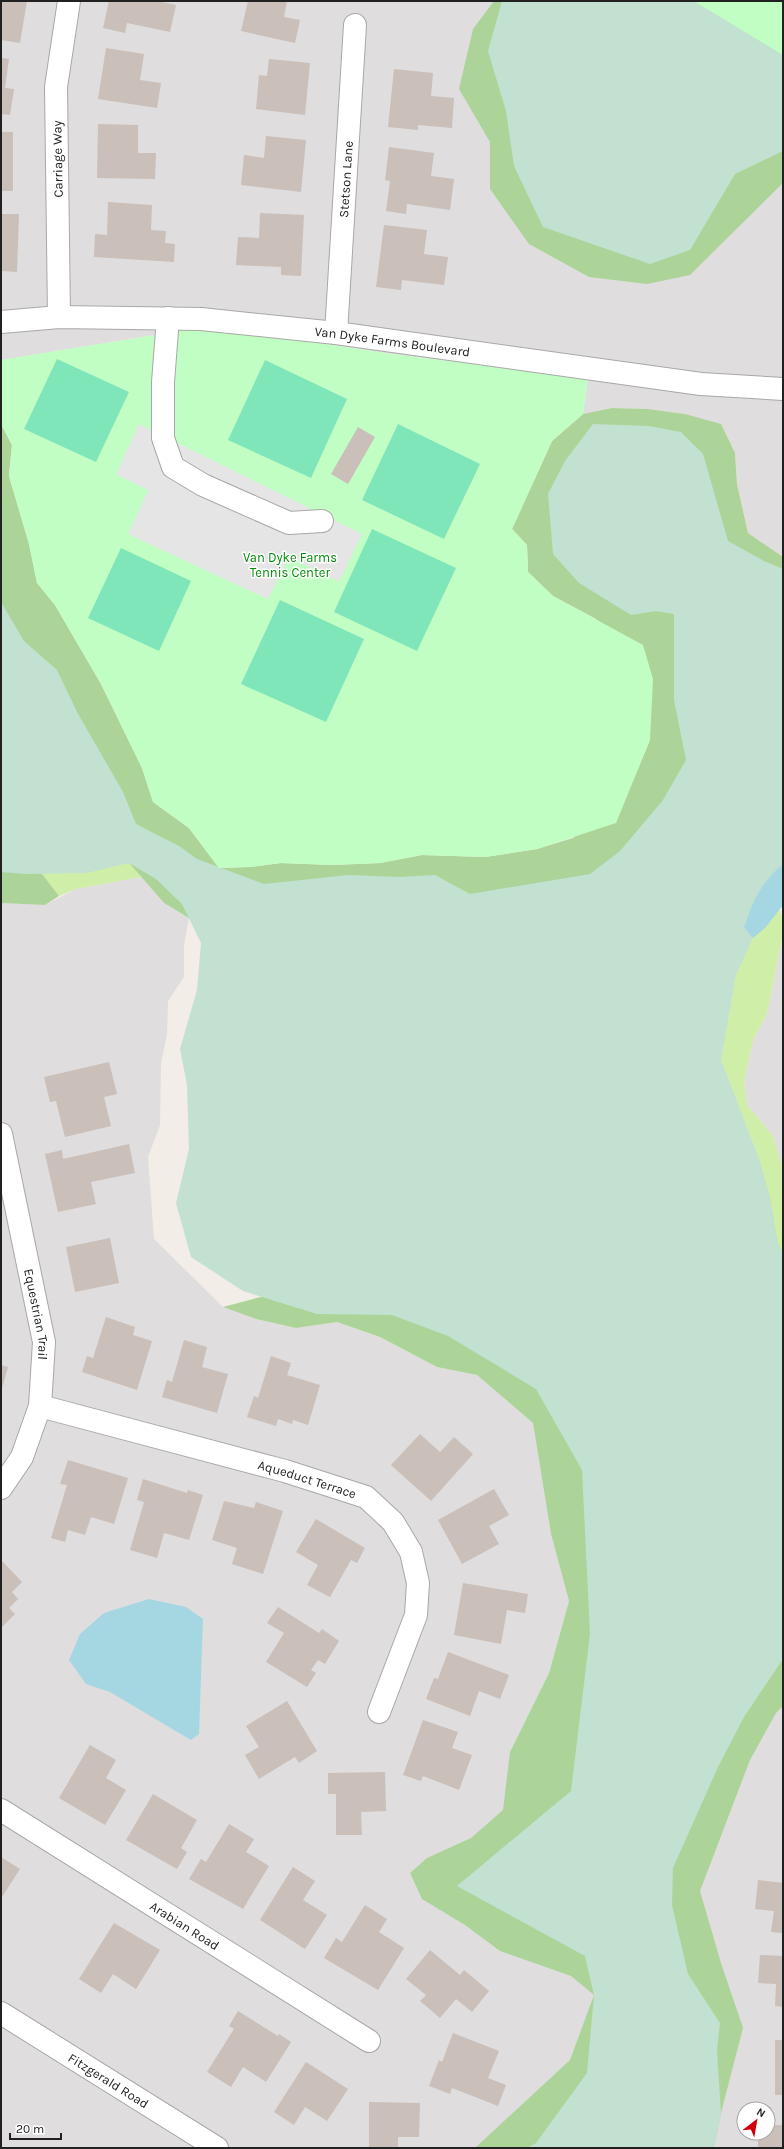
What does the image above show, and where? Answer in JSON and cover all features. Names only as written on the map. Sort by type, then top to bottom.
[{"type":"street","name":"Carriage Way","points":[[59,317],[56,87],[69,1]]},
{"type":"street","name":"Stetson Lane","points":[[336,333],[356,25]]},
{"type":"street","name":"Van Dyke Farms Boulevard","points":[[1,322],[59,317],[201,319],[336,333],[701,384],[783,389]]},
{"type":"street","points":[[168,318],[163,382],[163,438],[173,467],[203,485],[289,524],[322,521]]},
{"type":"street","name":"Equestrian Trail","points":[[1,1134],[44,1342],[40,1406],[22,1457],[1,1488]]},
{"type":"street","name":"Aqueduct Terrace","points":[[40,1406],[284,1471],[366,1497],[393,1522],[411,1552],[418,1583],[416,1615],[379,1712]]},
{"type":"street","name":"Arabian Road","points":[[1,1810],[369,2041]]},
{"type":"street","name":"Fitzgerald Road","points":[[1,2012],[217,2148]]},
{"type":"shaded area","points":[[1,1],[533,1],[783,95],[783,557],[748,533],[737,484],[735,453],[685,414],[648,409],[612,408],[583,414],[588,378],[392,354],[211,326],[1,360]]},
{"type":"shaded area","points":[[139,424],[362,534],[339,582],[289,557],[268,599],[128,534],[148,490],[116,474]]},
{"type":"shaded area","points":[[141,877],[164,903],[189,918],[184,945],[184,977],[168,1001],[167,1035],[161,1063],[160,1125],[148,1157],[154,1239],[223,1307],[256,1319],[296,1328],[337,1322],[380,1337],[437,1367],[477,1375],[533,1423],[551,1534],[569,1601],[549,1673],[510,1752],[783,1538],[783,2148],[1,2148],[1,903],[45,905],[76,889]]},
{"type":"shaded area","points":[[783,942],[783,1169],[773,1136],[747,1105],[744,1081],[753,1040],[767,1014],[780,948]]},
{"type":"green space","points":[[494,1],[693,1],[783,55],[783,183],[690,275],[647,284],[589,277],[529,244],[490,189],[490,142],[459,89],[473,29]]},
{"type":"green space","points":[[502,1],[783,1],[783,151],[735,174],[690,250],[650,264],[543,227],[514,166],[506,111],[488,51]]},
{"type":"green space","points":[[693,1],[783,1],[783,55],[697,3]]},
{"type":"green space","name":"Van Dyke Farms Tennis Center","points":[[211,326],[392,354],[588,378],[583,414],[552,441],[512,529],[527,545],[528,572],[553,596],[643,645],[653,679],[650,740],[616,823],[537,849],[485,857],[422,855],[380,863],[332,865],[281,863],[249,867],[219,868],[189,828],[153,802],[142,768],[101,684],[55,605],[37,583],[29,544],[9,476],[12,445],[1,424],[1,360]]},
{"type":"green space","points":[[57,359],[129,392],[96,462],[24,429]]},
{"type":"green space","points":[[265,360],[347,399],[311,478],[228,440]]},
{"type":"green space","points":[[612,408],[648,409],[685,414],[721,424],[735,453],[737,484],[748,533],[783,557],[783,864],[763,885],[754,900],[744,928],[688,940],[722,1146],[759,1159],[770,1198],[777,1241],[783,1254],[189,918],[164,903],[129,863],[102,861],[1,803],[1,424],[12,445],[9,476],[29,544],[37,583],[55,605],[101,684],[142,768],[153,802],[189,828],[219,868],[249,867],[281,863],[332,865],[380,863],[422,855],[485,857],[537,849],[573,838],[633,780],[650,740],[596,619],[553,596],[528,572],[527,545],[512,529],[552,441],[583,414]]},
{"type":"green space","points":[[398,424],[480,464],[444,539],[362,500]]},
{"type":"green space","points":[[593,424],[649,426],[681,432],[703,454],[728,541],[764,561],[783,569],[783,864],[763,885],[754,900],[744,928],[753,938],[736,975],[721,1060],[759,1159],[770,1198],[777,1241],[783,1254],[783,1659],[744,1717],[718,1767],[673,1868],[672,1905],[688,1974],[720,2023],[717,2051],[721,2113],[714,2148],[528,2148],[536,2143],[587,2073],[594,1995],[585,1956],[457,1886],[571,1791],[590,1634],[582,1470],[536,1389],[448,1336],[392,1315],[317,1314],[243,1291],[191,1257],[176,1203],[189,1149],[187,1085],[180,1049],[197,990],[201,943],[182,904],[156,879],[129,863],[87,873],[25,874],[1,872],[1,602],[24,641],[57,670],[77,712],[123,792],[136,824],[179,846],[197,859],[264,884],[348,875],[400,877],[435,875],[470,894],[590,874],[620,851],[663,800],[686,760],[674,700],[674,614],[656,611],[631,615],[579,583],[553,554],[548,494],[565,461]]},
{"type":"green space","points":[[372,529],[456,568],[417,651],[334,612]]},
{"type":"green space","points":[[121,548],[191,581],[159,651],[88,618]]},
{"type":"green space","points":[[280,600],[364,639],[326,722],[241,684]]},
{"type":"green space","points":[[1,803],[129,863],[141,877],[76,889],[59,896],[42,874],[1,852]]},
{"type":"green space","points":[[1,852],[42,874],[59,896],[45,905],[1,903]]},
{"type":"green space","points":[[779,908],[783,922],[783,934],[767,1014],[753,1040],[744,1081],[747,1105],[773,1136],[783,1169],[783,1254],[777,1242],[770,1198],[759,1159],[645,950],[766,927]]},
{"type":"green space","points":[[306,1285],[783,1389],[783,1706],[776,1713],[750,1760],[700,1891],[721,1963],[743,2028],[721,2113],[714,2148],[475,2148],[570,2060],[594,1995],[571,1976],[500,1951],[465,1925],[422,1899],[410,1873],[427,1858],[471,1838],[503,1810],[510,1752],[549,1673],[569,1601],[551,1534],[533,1423],[477,1375],[437,1367],[380,1337],[337,1322],[296,1328],[256,1319],[223,1307]]},
{"type":"water","points":[[783,864],[783,905],[766,927],[753,938],[744,928],[754,900],[763,885]]},
{"type":"water","points":[[149,1599],[186,1607],[203,1619],[199,1734],[191,1740],[110,1692],[86,1684],[69,1660],[80,1634],[104,1613]]},
{"type":"building","points":[[1,1],[27,1],[20,43],[1,40]]},
{"type":"building","points":[[109,1],[157,1],[176,5],[170,32],[127,23],[125,33],[103,28]]},
{"type":"building","points":[[248,1],[287,1],[284,17],[300,20],[295,43],[241,31]]},
{"type":"building","points":[[106,48],[144,54],[140,80],[161,83],[157,108],[98,99]]},
{"type":"building","points":[[1,58],[9,59],[5,88],[14,89],[10,115],[1,114]]},
{"type":"building","points":[[269,59],[310,63],[305,115],[256,109],[259,75],[267,76]]},
{"type":"building","points":[[394,69],[433,73],[431,96],[454,98],[452,128],[418,125],[418,130],[388,127]]},
{"type":"building","points":[[98,124],[138,125],[138,153],[156,153],[155,179],[97,178]]},
{"type":"building","points":[[1,132],[13,132],[13,191],[1,191]]},
{"type":"building","points":[[266,136],[306,140],[301,192],[241,185],[244,155],[264,158]]},
{"type":"building","points":[[389,147],[434,153],[431,176],[454,179],[450,210],[407,204],[406,214],[386,211],[390,181],[385,180]]},
{"type":"building","points":[[108,202],[152,205],[151,230],[166,231],[165,243],[175,244],[174,262],[94,257],[95,234],[107,235]]},
{"type":"building","points":[[260,213],[304,215],[301,276],[281,275],[281,267],[236,265],[238,237],[259,238]]},
{"type":"building","points":[[1,214],[19,214],[17,272],[1,271]]},
{"type":"building","points":[[384,225],[427,230],[424,254],[448,257],[444,285],[402,280],[401,290],[376,287]]},
{"type":"building","points":[[358,427],[375,437],[348,484],[331,474]]},
{"type":"building","points":[[109,1062],[117,1094],[104,1097],[111,1126],[65,1137],[56,1101],[50,1102],[44,1077]]},
{"type":"building","points":[[129,1144],[135,1173],[91,1182],[96,1204],[58,1212],[45,1154],[62,1150],[63,1159]]},
{"type":"building","points":[[110,1238],[119,1283],[75,1292],[66,1247]]},
{"type":"building","points":[[106,1317],[135,1327],[133,1335],[152,1341],[137,1390],[82,1372],[87,1356],[93,1358]]},
{"type":"building","points":[[184,1340],[207,1347],[202,1367],[228,1374],[217,1413],[162,1397],[167,1380],[172,1382]]},
{"type":"building","points":[[271,1356],[291,1363],[287,1375],[320,1385],[308,1425],[293,1420],[292,1424],[278,1419],[276,1426],[247,1417],[254,1396],[258,1398]]},
{"type":"building","points":[[1,1365],[8,1367],[1,1392]]},
{"type":"building","points":[[420,1434],[440,1452],[454,1437],[473,1454],[431,1501],[391,1465]]},
{"type":"building","points":[[68,1460],[128,1478],[114,1524],[91,1517],[85,1535],[68,1530],[65,1542],[51,1538],[67,1485],[60,1484]]},
{"type":"building","points":[[143,1479],[187,1493],[188,1490],[203,1495],[189,1540],[164,1533],[157,1558],[130,1550],[144,1502],[137,1500]]},
{"type":"building","points":[[494,1489],[509,1515],[489,1526],[499,1544],[462,1564],[438,1520]]},
{"type":"building","points":[[224,1501],[254,1508],[256,1502],[283,1511],[263,1574],[232,1564],[237,1548],[212,1540]]},
{"type":"building","points":[[316,1519],[365,1548],[357,1563],[351,1560],[330,1597],[307,1585],[318,1565],[296,1552]]},
{"type":"building","points":[[1,1560],[22,1582],[12,1592],[18,1599],[9,1608],[15,1614],[1,1628]]},
{"type":"building","points":[[463,1583],[528,1594],[525,1613],[507,1610],[501,1644],[454,1635]]},
{"type":"building","points":[[278,1607],[319,1633],[322,1629],[339,1641],[325,1664],[318,1660],[311,1670],[316,1673],[307,1687],[266,1662],[284,1633],[267,1623]]},
{"type":"building","points":[[448,1652],[509,1675],[500,1699],[479,1691],[470,1716],[426,1699],[434,1678],[438,1679]]},
{"type":"building","points":[[287,1701],[317,1751],[299,1763],[295,1757],[259,1779],[245,1755],[259,1747],[246,1726]]},
{"type":"building","points":[[423,1720],[458,1732],[452,1748],[472,1755],[459,1790],[423,1776],[421,1781],[403,1775]]},
{"type":"building","points":[[90,1745],[116,1760],[106,1778],[126,1790],[105,1825],[59,1798]]},
{"type":"building","points":[[385,1772],[386,1811],[361,1812],[362,1835],[336,1835],[336,1794],[328,1794],[328,1773]]},
{"type":"building","points":[[153,1794],[197,1820],[181,1848],[187,1852],[177,1869],[126,1840]]},
{"type":"building","points":[[229,1824],[254,1839],[246,1852],[269,1866],[243,1909],[189,1879],[201,1859],[206,1862]]},
{"type":"building","points":[[1,1857],[20,1869],[2,1897],[1,1897]]},
{"type":"building","points":[[293,1867],[315,1881],[303,1900],[327,1915],[305,1949],[260,1920]]},
{"type":"building","points":[[758,1880],[783,1883],[783,1933],[771,1932],[774,1911],[755,1909]]},
{"type":"building","points":[[365,1905],[387,1919],[379,1932],[404,1948],[378,1990],[324,1958],[336,1938],[342,1942]]},
{"type":"building","points":[[114,1923],[160,1950],[136,1989],[113,1974],[101,1993],[79,1979]]},
{"type":"building","points":[[430,1950],[460,1975],[464,1970],[489,1991],[472,2012],[456,1999],[440,2018],[420,2001],[426,1995],[406,1979]]},
{"type":"building","points":[[760,1955],[783,1956],[783,2007],[775,2006],[776,1984],[758,1983]]},
{"type":"building","points":[[238,2011],[278,2036],[279,2034],[291,2042],[266,2082],[243,2067],[231,2087],[207,2072],[234,2029],[229,2026]]},
{"type":"building","points":[[453,2033],[499,2051],[488,2078],[506,2085],[498,2106],[452,2088],[450,2094],[429,2086],[439,2060],[442,2062]]},
{"type":"building","points":[[775,2040],[783,2040],[783,2095],[775,2095]]},
{"type":"building","points":[[306,2062],[348,2089],[327,2121],[305,2107],[294,2125],[274,2112]]},
{"type":"building","points":[[369,2102],[420,2103],[419,2137],[398,2137],[398,2148],[369,2148]]},
{"type":"building","points":[[776,2125],[783,2125],[783,2148],[758,2148],[758,2141],[776,2141]]}]
